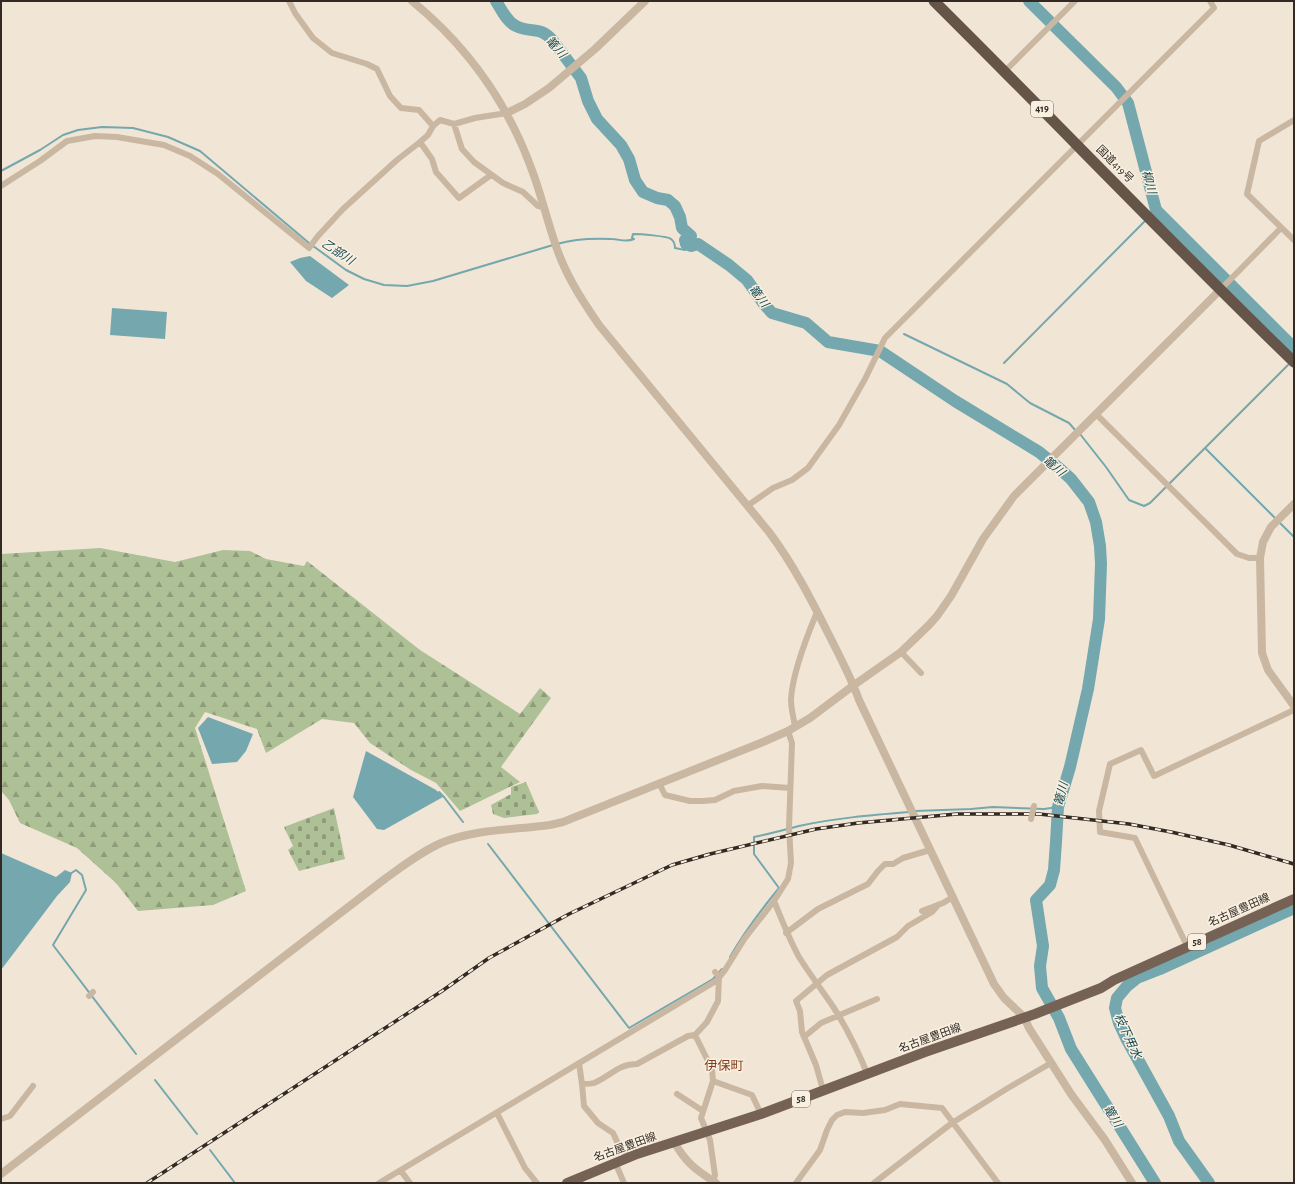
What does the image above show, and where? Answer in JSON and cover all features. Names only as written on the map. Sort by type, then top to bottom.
[{"type":"highway","name":"国道419号","points":[[935,1],[1294,362]]},
{"type":"main road","name":"名古屋豊田線","points":[[567,1183],[615,1162],[761,1114],[867,1073],[1035,1014],[1101,988],[1114,980],[1187,946],[1294,899]]},
{"type":"street","points":[[289,1],[295,13],[313,38],[332,53],[367,64],[377,69],[390,96],[400,108],[419,110],[433,126]]},
{"type":"street","points":[[412,1],[426,12],[453,39],[485,79],[507,112],[534,173],[551,231],[569,278],[580,297],[599,325],[748,506],[793,565],[854,685],[859,700],[994,984],[1004,998],[1024,1017],[1029,1028],[1051,1063],[1132,1183]]},
{"type":"street","points":[[1005,71],[1075,1]]},
{"type":"street","points":[[748,506],[773,488],[792,480],[808,468],[839,425],[885,338],[1214,8],[1210,1]]},
{"type":"street","points":[[1,186],[40,161],[67,141],[102,136],[164,145],[190,156],[218,174],[309,248],[317,237],[363,190],[428,135],[433,126],[440,120],[454,124],[475,118],[507,112],[536,98],[587,55],[641,2]]},
{"type":"street","points":[[1294,120],[1259,141],[1247,194],[1294,240]]},
{"type":"street","points":[[454,124],[462,148],[474,162],[503,183],[523,192],[538,206],[544,208]]},
{"type":"street","points":[[420,142],[432,159],[436,172],[459,198],[491,175]]},
{"type":"street","points":[[1,1174],[386,878],[427,850],[441,843],[469,834],[538,827],[563,822],[792,730],[901,652],[937,616],[951,596],[983,539],[1014,496],[1281,228]]},
{"type":"street","points":[[1096,414],[1237,554],[1248,558],[1260,558]]},
{"type":"street","points":[[1294,504],[1271,527],[1262,542],[1260,558],[1262,653],[1268,670],[1294,706]]},
{"type":"street","points":[[380,1183],[716,982],[718,975],[774,901],[788,879],[790,863],[789,827],[792,743],[791,700],[796,674],[807,636],[817,612]]},
{"type":"street","points":[[901,652],[921,673]]},
{"type":"street","points":[[1187,946],[1135,838],[1100,832],[1099,811],[1110,764],[1141,750],[1154,776],[1294,710]]},
{"type":"street","points":[[659,783],[665,795],[690,801],[715,800],[734,791],[762,786],[790,788]]},
{"type":"street","points":[[1031,819],[1034,806]]},
{"type":"street","points":[[786,932],[818,909],[868,884],[878,871],[886,864],[893,864],[903,858],[930,850]]},
{"type":"street","points":[[922,911],[953,898]]},
{"type":"street","points":[[774,901],[786,932],[816,983],[831,1004],[867,1073]]},
{"type":"street","points":[[823,1090],[816,1065],[802,1032],[800,1011],[796,1001],[827,975],[897,937],[906,927],[932,912],[938,905]]},
{"type":"street","points":[[582,1084],[593,1083],[620,1067],[629,1064],[637,1064],[688,1036],[695,1035],[707,1022],[718,1001],[718,975]]},
{"type":"street","points":[[804,1037],[821,1023],[877,999]]},
{"type":"street","points":[[674,1142],[688,1163],[714,1182],[715,1175],[707,1131],[701,1118],[713,1081],[712,1069],[695,1035]]},
{"type":"street","points":[[579,1063],[584,1106],[598,1123],[613,1132],[620,1148],[629,1157]]},
{"type":"street","points":[[874,1183],[952,1123],[1051,1063]]},
{"type":"street","points":[[713,1081],[752,1095],[761,1114]]},
{"type":"street","points":[[1,1118],[10,1116],[33,1086]]},
{"type":"street","points":[[677,1094],[703,1111]]},
{"type":"street","points":[[796,1183],[820,1150],[826,1130],[837,1115],[845,1112],[863,1113],[885,1110],[900,1104],[942,1108],[998,1183]]},
{"type":"street","points":[[497,1113],[525,1168],[537,1183]]},
{"type":"street","points":[[615,1162],[624,1183]]},
{"type":"street","points":[[401,1171],[410,1183]]},
{"type":"green space","points":[[100,548],[175,562],[223,550],[250,551],[266,559],[304,566],[307,561],[420,650],[520,714],[540,688],[551,698],[501,767],[520,782],[460,811],[436,783],[411,770],[370,743],[354,723],[322,719],[266,753],[257,729],[205,712],[195,728],[246,891],[213,905],[138,911],[116,883],[77,848],[20,823],[9,800],[1,791],[1,554]]},
{"type":"green space","points":[[526,782],[539,812],[537,814],[504,818],[493,814],[491,805],[511,794],[511,787]]},
{"type":"green space","points":[[334,808],[345,859],[299,871],[288,850],[293,846],[284,827]]},
{"type":"water","points":[[310,256],[349,285],[332,298],[306,281],[290,262]]},
{"type":"water","points":[[112,308],[167,312],[165,339],[110,335]]},
{"type":"water","points":[[208,717],[253,734],[246,751],[237,762],[212,764],[198,728]]},
{"type":"water","points":[[366,751],[436,790],[443,797],[384,830],[377,829],[353,797]]},
{"type":"water","points":[[1,853],[56,877],[65,870],[72,873],[70,882],[57,896],[1,970]]},
{"type":"waterway","name":"篭川","points":[[496,1],[510,22],[522,28],[540,31],[553,41],[581,78],[588,101],[597,119],[621,145],[629,159],[635,180],[643,192],[657,198],[668,200],[675,206],[680,217],[682,228],[691,236],[685,240],[686,244],[691,246],[698,244],[729,265],[747,280],[772,313],[806,323],[828,342],[880,351],[955,401],[1039,452],[1071,479],[1089,502],[1096,522],[1100,546],[1101,564],[1099,619],[1088,689],[1070,767],[1058,807],[1054,870],[1050,885],[1036,900],[1043,946],[1040,966],[1042,988],[1059,1018],[1071,1049],[1155,1183]]},
{"type":"waterway","name":"柳川","points":[[1029,1],[1116,87],[1128,103],[1156,210],[1294,348]]},
{"type":"waterway","name":"乙部川","points":[[1,171],[40,150],[63,135],[78,130],[102,127],[133,128],[168,137],[200,151],[309,243],[346,270],[364,279],[384,285],[407,286],[433,281],[553,245]]},
{"type":"waterway","points":[[1004,363],[1145,221]]},
{"type":"waterway","name":"乙部川","points":[[557,244],[591,239],[628,241],[634,239],[632,238],[633,234],[653,235],[669,238],[674,242],[675,248],[685,250],[691,246]]},
{"type":"waterway","points":[[904,334],[1007,384],[1030,403],[1069,423],[1076,431]]},
{"type":"waterway","points":[[1080,434],[1106,467],[1129,500],[1144,506],[1150,503],[1288,365]]},
{"type":"waterway","points":[[1205,448],[1276,519]]},
{"type":"waterway","points":[[1279,522],[1294,537]]},
{"type":"waterway","points":[[439,792],[463,822]]},
{"type":"waterway","points":[[915,811],[993,807],[1044,809],[1058,807]]},
{"type":"waterway","points":[[730,957],[753,921],[779,888],[754,854],[754,837],[826,821],[909,812]]},
{"type":"waterway","points":[[488,844],[629,1028],[713,979],[722,969]]},
{"type":"waterway","points":[[70,874],[76,870],[82,875],[86,890],[53,945],[136,1054]]},
{"type":"waterway","name":"枝下用水","points":[[1209,1183],[1179,1141],[1169,1116],[1126,1038],[1119,1023],[1115,1008],[1117,998],[1127,986],[1137,978],[1294,908]]},
{"type":"waterway","points":[[155,1080],[197,1134]]},
{"type":"waterway","points":[[210,1150],[235,1183]]},
{"type":"railway","points":[[147,1183],[442,991],[489,958],[569,914],[672,865],[710,854],[816,829],[858,823],[957,814],[1039,814],[1129,824],[1171,832],[1229,845],[1294,864]]},
{"type":"district","name":"伊保町","points":[[724,1066]]}]
